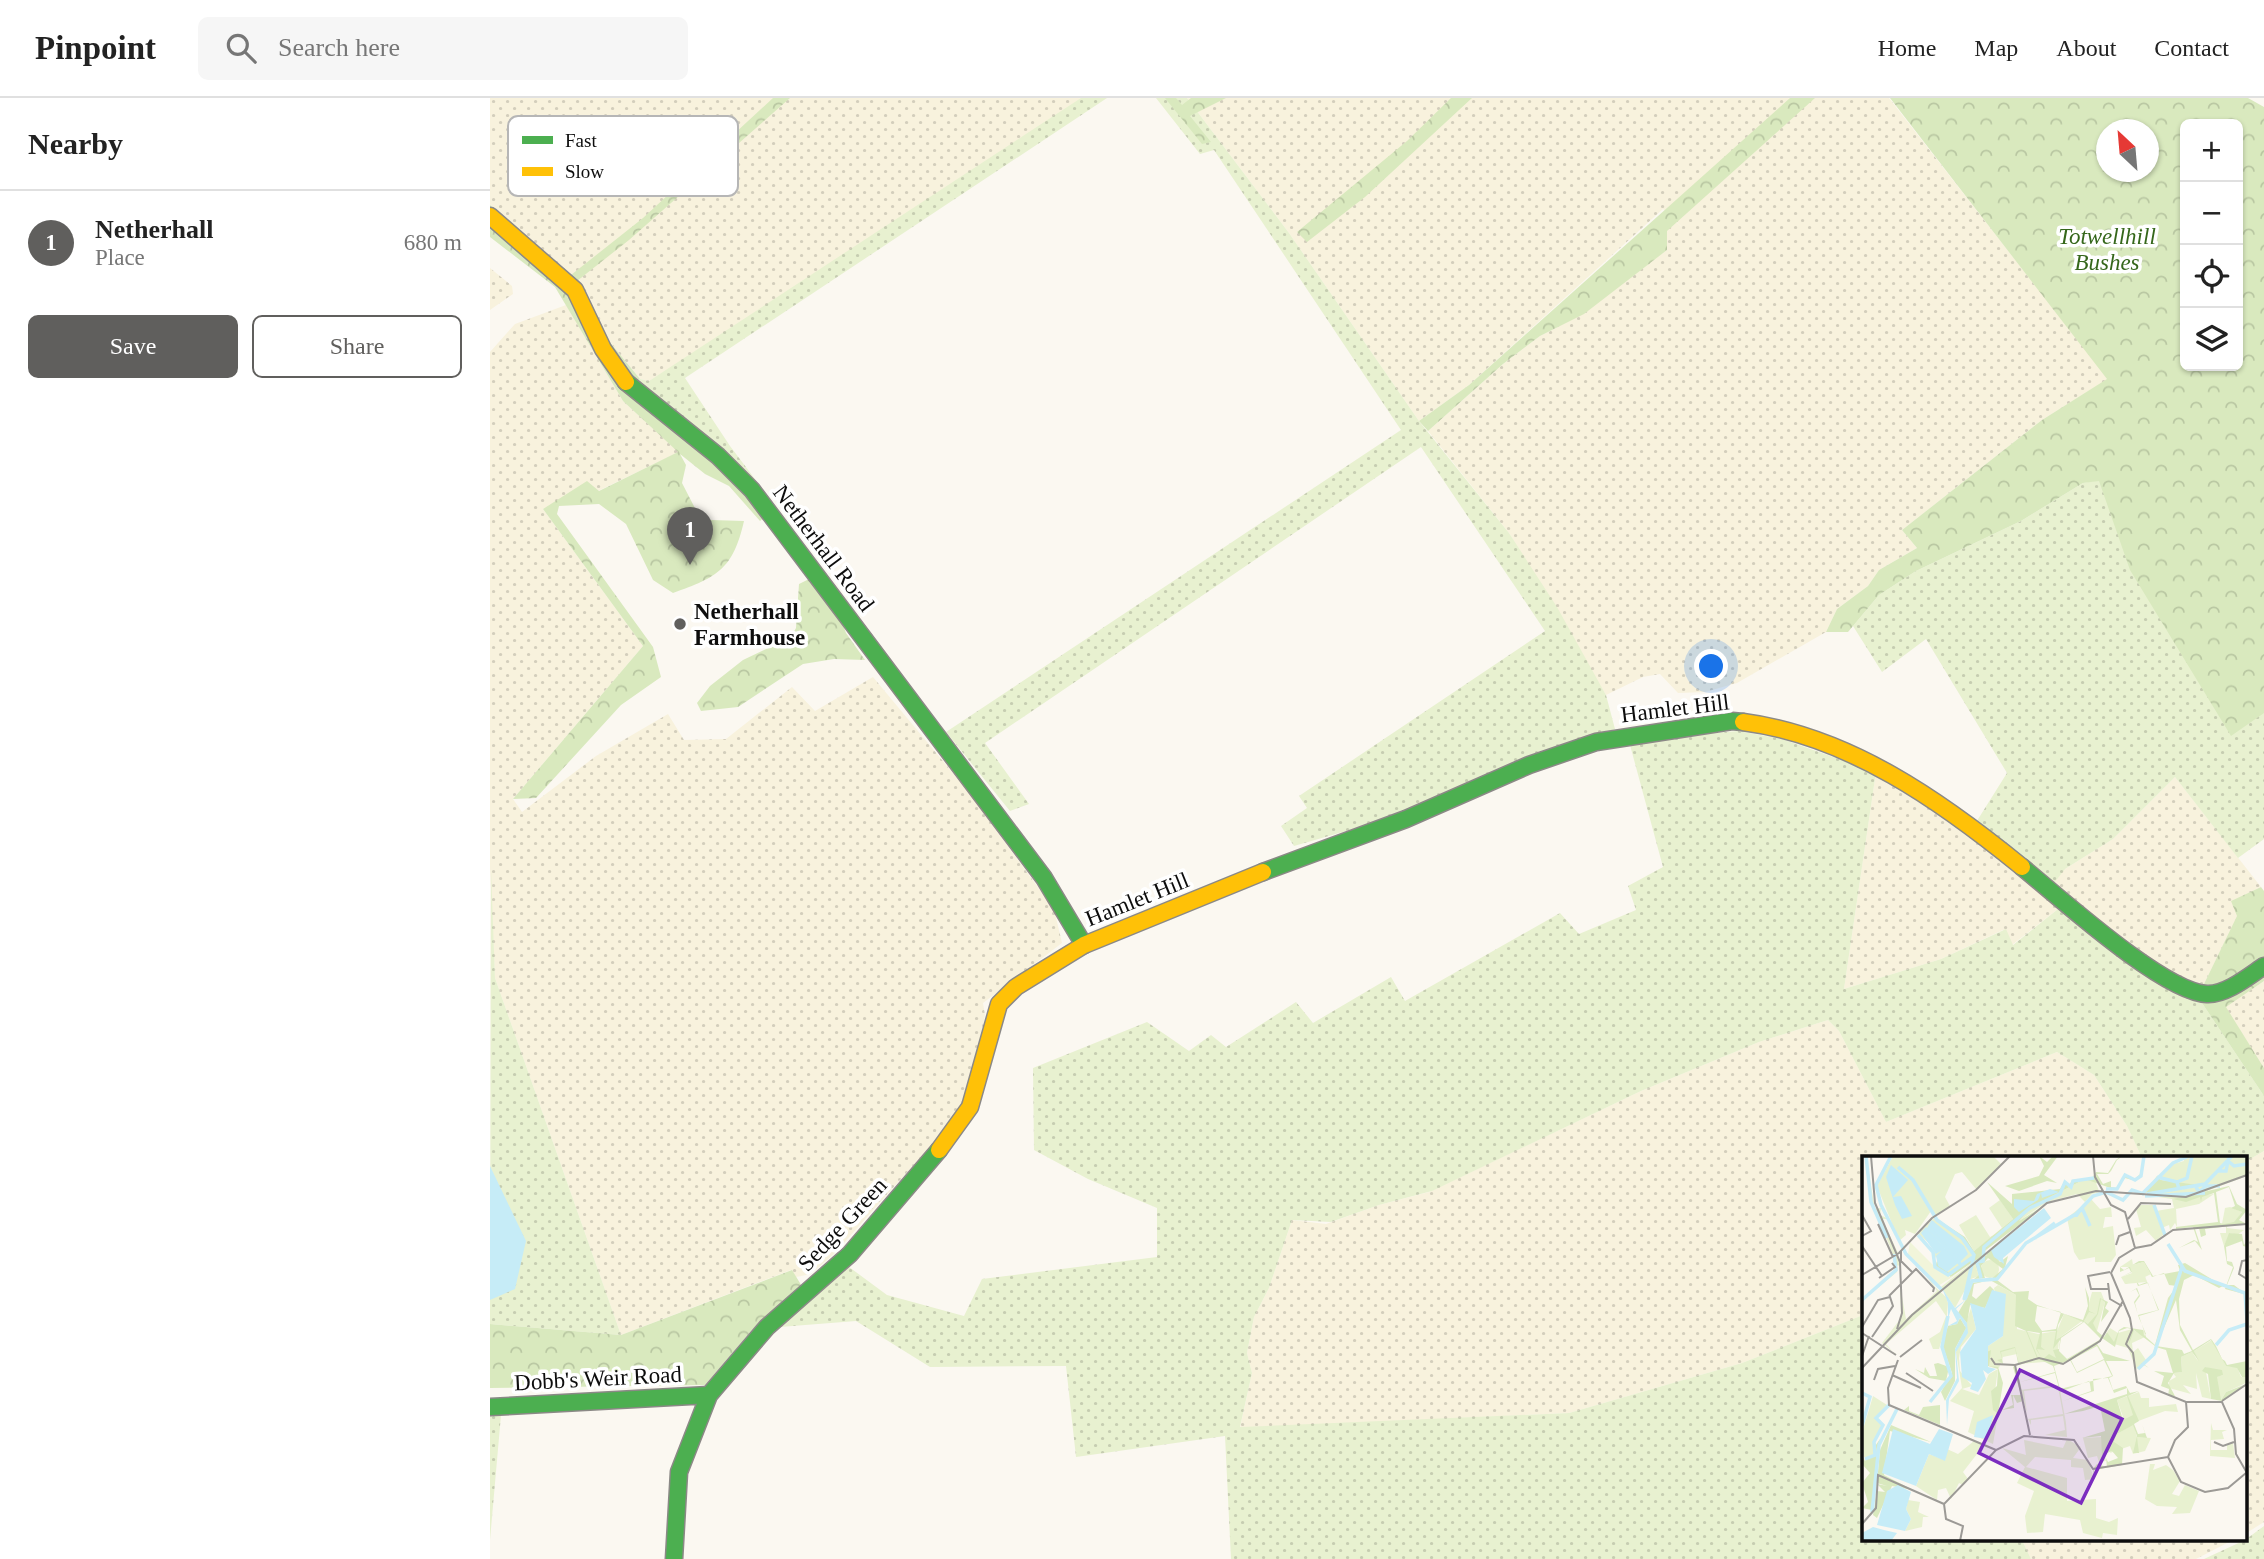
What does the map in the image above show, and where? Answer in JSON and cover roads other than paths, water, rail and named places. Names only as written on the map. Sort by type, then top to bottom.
[{"type":"street","name":"Netherhall Road","points":[[490,216],[575,290],[603,349],[630,387],[718,456],[752,490],[1044,878],[1084,945]]},
{"type":"street","name":"Hamlet Hill","points":[[1084,945],[1301,856],[1406,819],[1529,765],[1596,742],[1732,721],[1780,727],[1852,753],[1918,790],[1978,831],[2126,953],[2167,979],[2207,994],[2234,985],[2264,966]]},
{"type":"street","name":"Sedge Green","points":[[674,1559],[679,1472],[709,1395],[767,1327],[850,1254],[954,1132],[970,1107],[999,1004],[1016,987],[1084,945]]},
{"type":"street","name":"Dobb's Weir Road","points":[[490,1407],[709,1395]]},
{"type":"water","points":[[490,1166],[526,1241],[515,1289],[490,1300]]},
{"type":"place","name":"Netherhall","points":[[690,565]]},
{"type":"place","name":"Netherhall Farmhouse","points":[[680,624]]},
{"type":"park label","name":"Totwellhill Bushes","points":[[2107,249]]}]
